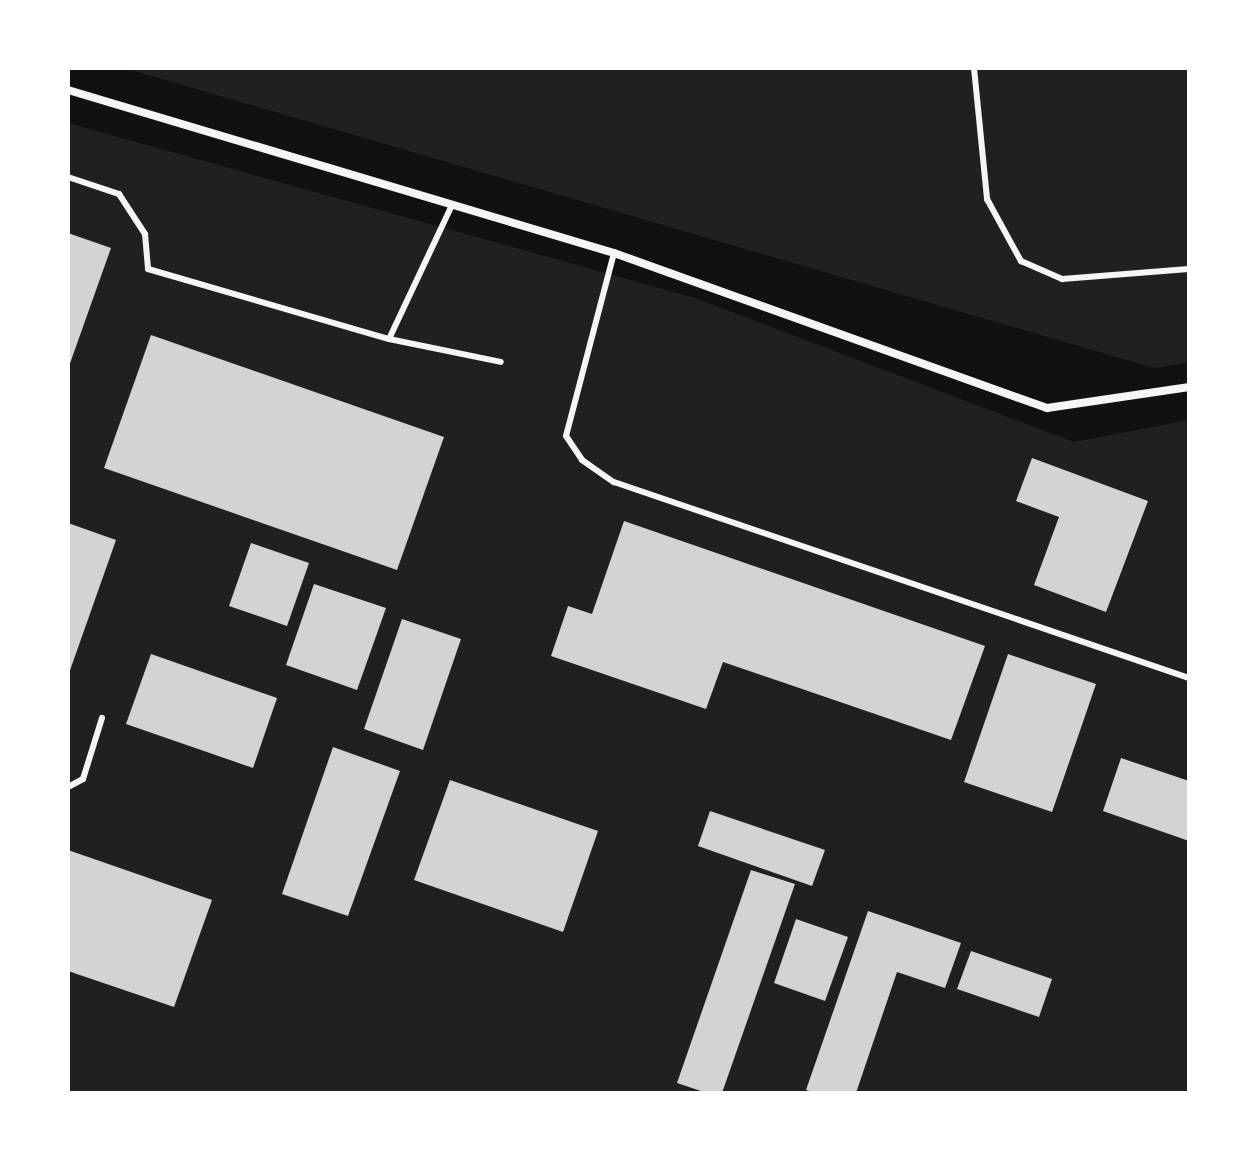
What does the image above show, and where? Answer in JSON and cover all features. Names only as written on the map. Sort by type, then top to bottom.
[{"type":"street","points":[[68,90],[614,253],[1047,408],[1189,387]]},
{"type":"lane","points":[[974,68],[987,199],[1021,261],[1062,279],[1189,269]]},
{"type":"lane","points":[[68,177],[119,194],[145,234],[148,269],[389,339],[501,362]]},
{"type":"lane","points":[[389,339],[452,205]]},
{"type":"lane","points":[[614,253],[566,436],[582,460],[643,492],[1189,678]]},
{"type":"lane","points":[[68,787],[83,779],[102,718]]},
{"type":"shaded area","points":[[124,68],[1189,68],[1189,363],[1154,368]]},
{"type":"shaded area","points":[[68,123],[695,298],[1074,442],[1189,420],[1189,1093],[68,1093]]},
{"type":"building","points":[[68,233],[111,248],[68,369]]},
{"type":"building","points":[[151,335],[444,437],[397,570],[104,468]]},
{"type":"building","points":[[1032,458],[1148,501],[1106,612],[1034,585],[1059,517],[1016,501]]},
{"type":"building","points":[[624,521],[985,646],[951,740],[723,662],[706,709],[551,656],[568,606],[592,614]]},
{"type":"building","points":[[68,523],[116,540],[68,676]]},
{"type":"building","points":[[251,543],[309,563],[287,626],[229,606]]},
{"type":"building","points":[[314,584],[386,608],[357,690],[286,665]]},
{"type":"building","points":[[402,619],[461,639],[423,750],[364,729]]},
{"type":"building","points":[[151,654],[277,698],[253,768],[126,724]]},
{"type":"building","points":[[1008,654],[1096,684],[1052,812],[964,782]]},
{"type":"building","points":[[333,747],[400,771],[348,916],[282,894]]},
{"type":"building","points":[[1121,758],[1189,781],[1189,841],[1103,811]]},
{"type":"building","points":[[450,780],[598,831],[563,932],[414,880]]},
{"type":"building","points":[[710,811],[825,850],[812,886],[698,846]]},
{"type":"building","points":[[68,850],[212,900],[174,1007],[68,971]]},
{"type":"building","points":[[751,870],[795,884],[722,1093],[707,1093],[677,1083]]},
{"type":"building","points":[[868,911],[961,943],[945,988],[897,972],[856,1093],[806,1090]]},
{"type":"building","points":[[796,919],[848,937],[825,1001],[774,983]]},
{"type":"building","points":[[971,951],[1052,979],[1039,1017],[957,989]]}]
